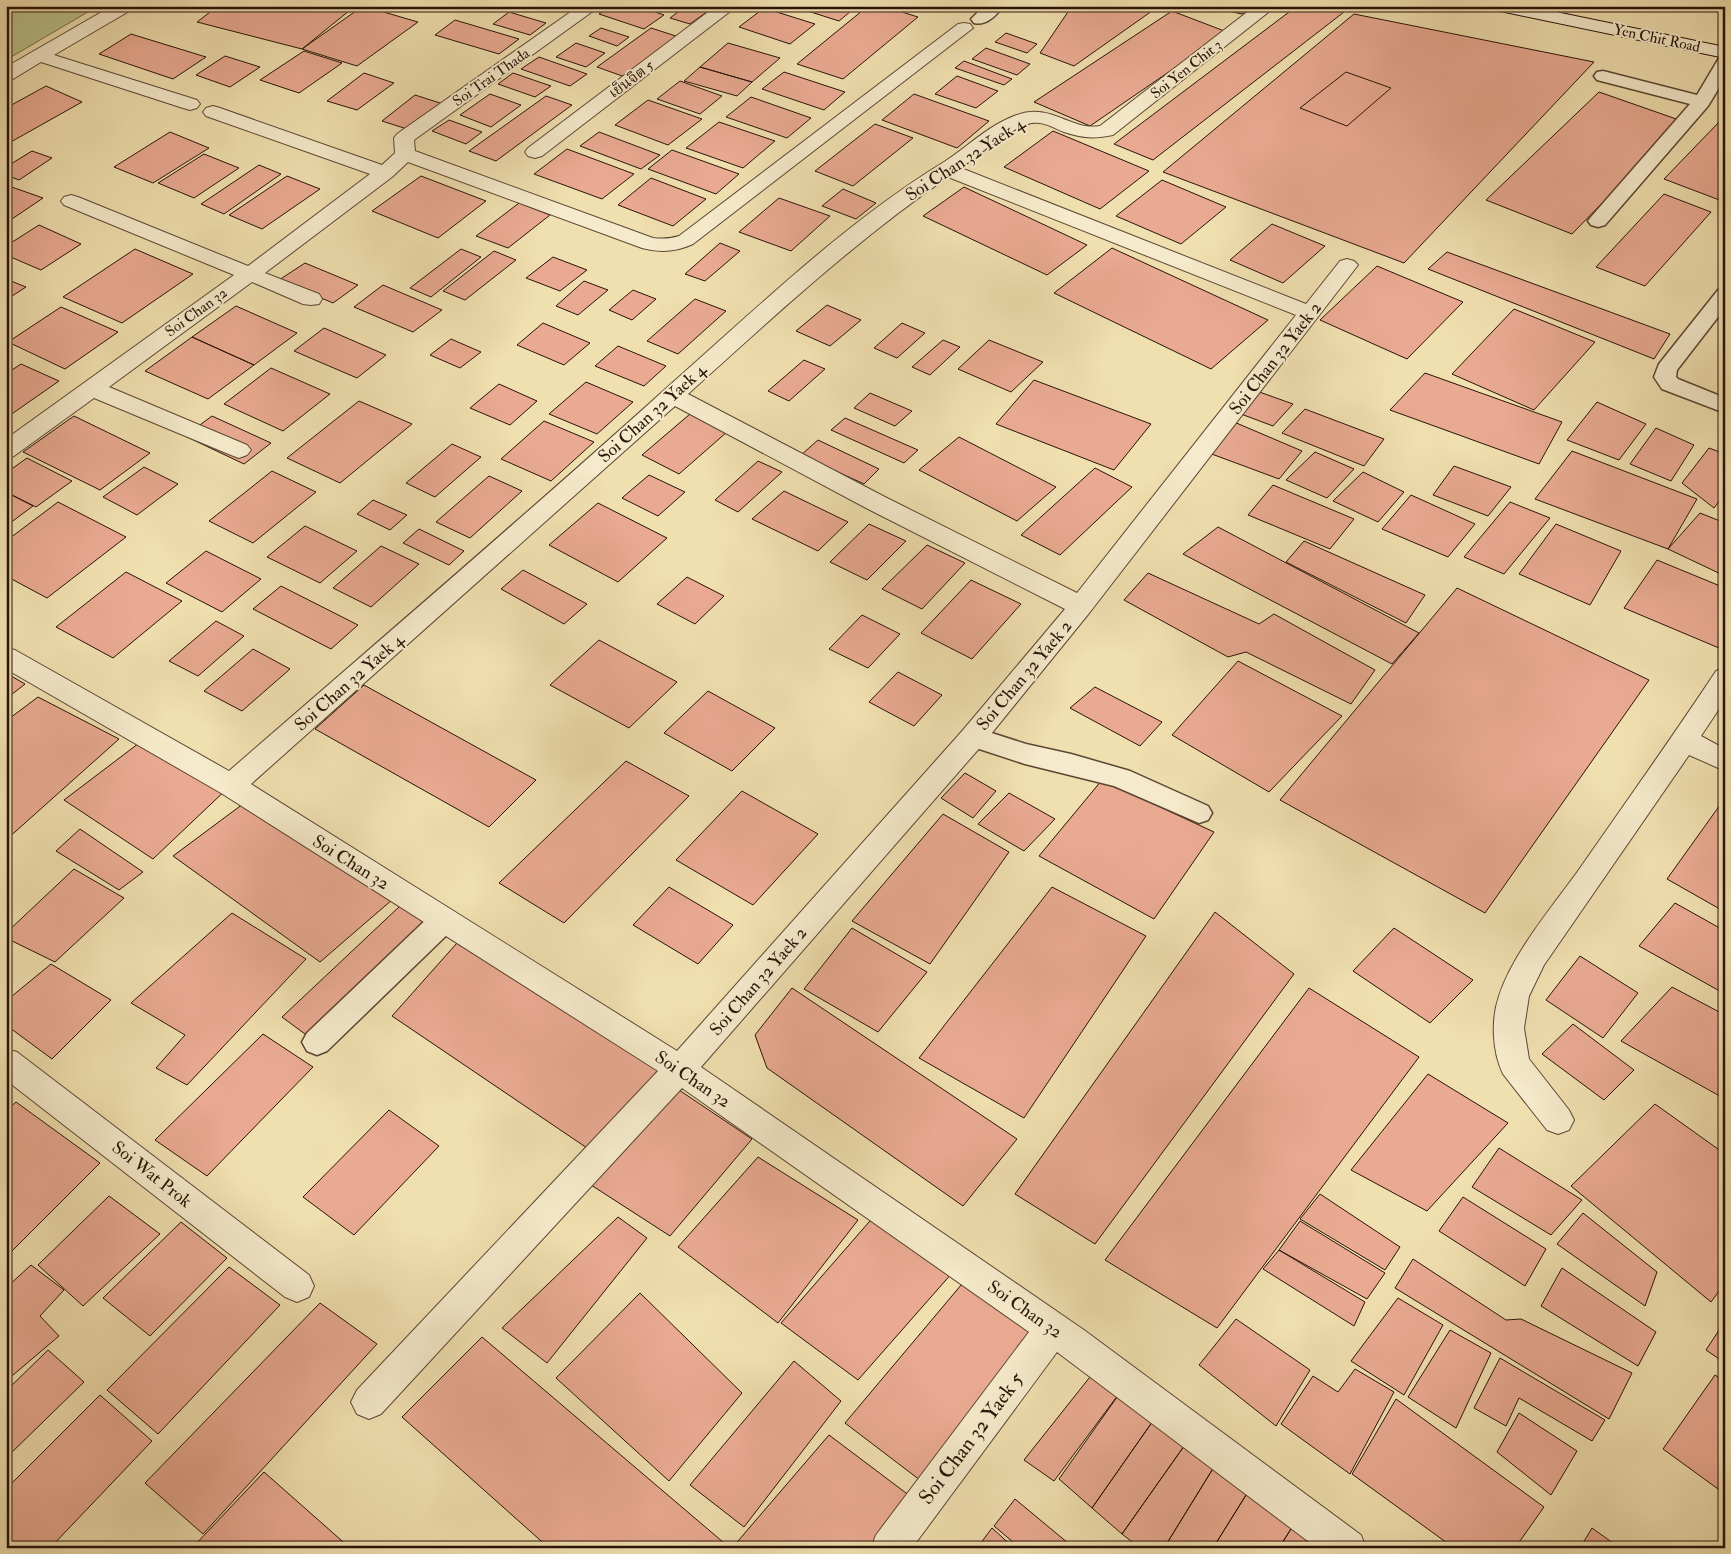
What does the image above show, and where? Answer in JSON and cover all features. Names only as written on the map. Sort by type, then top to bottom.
[{"type":"street","points":[[6,75],[125,6]]},
{"type":"street","name":"Soi Trai Thada","points":[[405,154],[404,138],[591,6]]},
{"type":"street","name":"เย็นจิต 5","points":[[534,152],[728,6]]},
{"type":"street","name":"Soi Yen Chit 3","points":[[1106,131],[1267,6]]},
{"type":"street","name":"Yen Chit Road","points":[[1500,6],[1725,52]]},
{"type":"street","points":[[405,154],[649,244],[677,245],[972,24]]},
{"type":"street","points":[[40,56],[190,104]]},
{"type":"street","points":[[214,112],[385,172]]},
{"type":"street","name":"Soi Chan 32 Yaek 4","points":[[231,786],[673,395],[747,326],[848,240],[945,169],[1021,119],[1042,117],[1087,134],[1097,134],[1106,131]]},
{"type":"street","name":"Soi Chan 32","points":[[6,450],[251,273],[385,172],[405,154]]},
{"type":"street","points":[[945,169],[1310,313]]},
{"type":"street","points":[[71,201],[311,299]]},
{"type":"street","name":"Soi Chan 32 Yaek 2","points":[[369,1402],[680,1069],[973,737],[1082,606],[1347,265]]},
{"type":"street","points":[[91,388],[239,450]]},
{"type":"street","points":[[673,395],[780,454],[934,534],[1082,606]]},
{"type":"street","name":"Soi Chan 32","points":[[6,657],[231,786],[680,1069],[1053,1329],[1347,1548]]},
{"type":"street","points":[[1558,1120],[1514,1064],[1509,1028],[1514,996],[1533,958],[1685,740],[1725,678]]},
{"type":"street","points":[[1685,740],[1725,761]]},
{"type":"street","name":"Soi Wat Prok","points":[[6,1062],[297,1286]]},
{"type":"street","name":"Soi Chan 32 Yaek 5","points":[[889,1548],[1053,1329]]},
{"type":"lane","points":[[972,24],[995,6]]},
{"type":"lane","points":[[1598,221],[1702,102],[1725,62]]},
{"type":"lane","points":[[1603,76],[1702,102]]},
{"type":"lane","points":[[1725,294],[1667,368],[1665,377],[1670,384],[1725,406]]},
{"type":"lane","points":[[973,737],[1025,754],[1072,764],[1121,778],[1199,814]]},
{"type":"lane","points":[[317,1042],[443,920]]},
{"type":"green space","points":[[6,6],[98,6],[6,60]]},
{"type":"building","points":[[218,6],[355,6],[302,49],[197,22]]},
{"type":"building","points":[[363,6],[418,22],[357,66],[302,49]]},
{"type":"building","points":[[505,6],[532,6],[525,12]]},
{"type":"building","points":[[610,6],[638,6],[664,15],[644,29],[599,14]]},
{"type":"building","points":[[686,6],[715,6],[690,24],[670,18]]},
{"type":"building","points":[[792,6],[857,6],[839,21]]},
{"type":"building","points":[[868,6],[883,6],[918,17],[843,79],[797,64]]},
{"type":"building","points":[[1072,6],[1159,6],[1074,66],[1040,53]]},
{"type":"building","points":[[1205,6],[1255,6],[1242,14]]},
{"type":"building","points":[[1297,6],[1327,6],[1344,12],[1153,160],[1114,144]]},
{"type":"building","points":[[764,8],[815,24],[790,44],[739,27]]},
{"type":"building","points":[[1172,11],[1227,32],[1090,126],[1034,102]]},
{"type":"building","points":[[509,12],[546,23],[530,35],[493,24]]},
{"type":"building","points":[[1354,14],[1594,62],[1404,263],[1163,172]]},
{"type":"building","points":[[455,20],[519,39],[499,54],[435,35]]},
{"type":"building","points":[[601,28],[629,37],[617,46],[589,36]]},
{"type":"building","points":[[651,28],[679,37],[625,77],[597,67]]},
{"type":"building","points":[[1006,33],[1037,44],[1027,53],[995,42]]},
{"type":"building","points":[[131,34],[206,57],[173,79],[99,54]]},
{"type":"building","points":[[576,43],[605,53],[586,67],[556,57]]},
{"type":"building","points":[[728,43],[780,58],[752,82],[700,67]]},
{"type":"building","points":[[986,48],[1030,64],[1017,75],[972,59]]},
{"type":"building","points":[[304,51],[342,63],[299,93],[260,80]]},
{"type":"building","points":[[225,56],[260,67],[230,87],[196,75]]},
{"type":"building","points":[[539,57],[587,74],[570,86],[521,69]]},
{"type":"building","points":[[964,61],[1012,79],[1004,85],[955,68]]},
{"type":"building","points":[[700,67],[752,82],[737,96],[684,81]]},
{"type":"building","points":[[784,72],[845,92],[824,110],[762,89]]},
{"type":"building","points":[[1346,72],[1391,88],[1347,126],[1300,108]]},
{"type":"building","points":[[364,73],[394,83],[357,110],[327,101]]},
{"type":"building","points":[[513,73],[551,86],[535,97],[498,84]]},
{"type":"building","points":[[957,76],[998,91],[976,108],[935,94]]},
{"type":"building","points":[[680,81],[722,96],[700,114],[657,99]]},
{"type":"building","points":[[46,86],[82,102],[9,143],[6,142],[6,108]]},
{"type":"building","points":[[1599,92],[1682,121],[1572,234],[1486,200]]},
{"type":"building","points":[[490,94],[521,105],[491,127],[460,115]]},
{"type":"building","points":[[914,94],[989,121],[957,148],[882,120]]},
{"type":"building","points":[[415,95],[443,104],[410,130],[382,121]]},
{"type":"building","points":[[546,96],[572,105],[496,161],[469,151]]},
{"type":"building","points":[[751,97],[811,118],[787,138],[726,117]]},
{"type":"building","points":[[648,100],[702,119],[668,145],[615,125]]},
{"type":"building","points":[[449,120],[482,132],[466,144],[432,131]]},
{"type":"building","points":[[1721,120],[1725,121],[1725,198],[1722,201],[1664,179]]},
{"type":"building","points":[[719,122],[775,141],[743,168],[686,148]]},
{"type":"building","points":[[875,124],[913,138],[853,186],[815,171]]},
{"type":"building","points":[[1053,131],[1149,171],[1100,209],[1004,167]]},
{"type":"building","points":[[170,132],[209,148],[153,183],[114,167]]},
{"type":"building","points":[[599,132],[660,155],[641,169],[580,146]]},
{"type":"building","points":[[567,149],[634,174],[602,199],[534,174]]},
{"type":"building","points":[[672,150],[739,174],[716,194],[648,169]]},
{"type":"building","points":[[32,151],[52,158],[19,180],[6,175],[6,167]]},
{"type":"building","points":[[204,154],[239,168],[194,198],[158,183]]},
{"type":"building","points":[[259,165],[281,174],[224,214],[201,204]]},
{"type":"building","points":[[287,176],[320,189],[262,229],[229,215]]},
{"type":"building","points":[[421,176],[486,201],[438,238],[372,211]]},
{"type":"building","points":[[651,178],[706,199],[673,226],[618,205]]},
{"type":"building","points":[[1162,180],[1226,207],[1181,244],[1116,216]]},
{"type":"building","points":[[6,185],[43,198],[6,223]]},
{"type":"building","points":[[964,187],[1087,245],[1047,275],[923,216]]},
{"type":"building","points":[[843,189],[876,203],[856,219],[822,206]]},
{"type":"building","points":[[1664,194],[1711,212],[1645,286],[1596,267]]},
{"type":"building","points":[[779,198],[830,216],[791,251],[739,232]]},
{"type":"building","points":[[519,203],[550,215],[508,248],[476,236]]},
{"type":"building","points":[[1272,224],[1325,246],[1283,283],[1230,260]]},
{"type":"building","points":[[39,225],[81,244],[41,270],[6,255],[6,246]]},
{"type":"building","points":[[720,243],[740,251],[705,281],[685,274]]},
{"type":"building","points":[[1112,248],[1268,320],[1211,369],[1054,293]]},
{"type":"building","points":[[135,249],[193,274],[122,323],[63,297]]},
{"type":"building","points":[[461,249],[481,257],[431,297],[410,288]]},
{"type":"building","points":[[494,251],[516,260],[465,300],[443,291]]},
{"type":"building","points":[[1447,252],[1670,334],[1654,359],[1428,269]]},
{"type":"building","points":[[553,257],[587,270],[560,291],[526,278]]},
{"type":"building","points":[[305,263],[358,285],[333,303],[279,280]]},
{"type":"building","points":[[1377,266],[1463,302],[1407,359],[1320,320]]},
{"type":"building","points":[[6,279],[26,287],[6,300]]},
{"type":"building","points":[[584,281],[608,290],[578,315],[556,306]]},
{"type":"building","points":[[383,285],[442,310],[413,332],[354,307]]},
{"type":"building","points":[[633,290],[656,299],[632,320],[609,310]]},
{"type":"building","points":[[695,299],[726,311],[678,354],[647,341]]},
{"type":"building","points":[[827,305],[861,320],[830,346],[796,331]]},
{"type":"building","points":[[236,306],[297,333],[254,365],[192,337]]},
{"type":"building","points":[[61,307],[118,332],[65,369],[8,342]]},
{"type":"building","points":[[1514,309],[1595,342],[1534,410],[1452,374]]},
{"type":"building","points":[[543,323],[590,343],[564,365],[517,345]]},
{"type":"building","points":[[902,323],[925,333],[897,358],[874,348]]},
{"type":"building","points":[[324,328],[386,355],[357,378],[294,351]]},
{"type":"building","points":[[192,337],[254,365],[208,399],[145,371]]},
{"type":"building","points":[[451,339],[481,352],[460,368],[430,355]]},
{"type":"building","points":[[943,340],[960,347],[930,375],[912,367]]},
{"type":"building","points":[[989,340],[1043,362],[1011,392],[958,369]]},
{"type":"building","points":[[618,346],[666,366],[644,386],[595,366]]},
{"type":"building","points":[[804,360],[825,369],[789,401],[768,391]]},
{"type":"building","points":[[21,364],[59,381],[6,418],[6,374]]},
{"type":"building","points":[[271,368],[330,394],[283,431],[224,404]]},
{"type":"building","points":[[1425,373],[1562,422],[1539,464],[1390,410]]},
{"type":"building","points":[[1034,380],[1151,424],[1114,470],[996,424]]},
{"type":"building","points":[[586,382],[633,402],[597,434],[549,414]]},
{"type":"building","points":[[499,384],[537,401],[510,425],[470,408]]},
{"type":"building","points":[[1251,389],[1293,404],[1273,426],[1233,411]]},
{"type":"building","points":[[870,393],[912,411],[895,426],[854,408]]},
{"type":"building","points":[[359,401],[412,424],[340,483],[287,458]]},
{"type":"building","points":[[1597,402],[1646,424],[1619,460],[1567,440]]},
{"type":"building","points":[[1305,409],[1384,439],[1364,466],[1282,433]]},
{"type":"building","points":[[690,414],[727,432],[679,474],[642,455]]},
{"type":"building","points":[[74,416],[150,453],[100,490],[23,452]]},
{"type":"building","points":[[212,416],[271,443],[244,464],[185,436]]},
{"type":"building","points":[[845,418],[918,450],[904,463],[831,430]]},
{"type":"building","points":[[1227,419],[1302,451],[1279,479],[1209,453]]},
{"type":"building","points":[[544,421],[594,442],[551,481],[501,459]]},
{"type":"building","points":[[1656,428],[1694,445],[1671,481],[1630,464]]},
{"type":"building","points":[[959,437],[1056,487],[1017,521],[919,470]]},
{"type":"building","points":[[818,440],[879,469],[864,484],[801,455]]},
{"type":"building","points":[[452,444],[481,457],[435,497],[406,483]]},
{"type":"building","points":[[1709,448],[1725,454],[1725,493],[1714,508],[1682,483]]},
{"type":"building","points":[[1572,451],[1697,499],[1668,549],[1535,499]]},
{"type":"building","points":[[1315,452],[1354,469],[1327,498],[1286,480]]},
{"type":"building","points":[[27,458],[72,481],[36,507],[6,492],[6,473]]},
{"type":"building","points":[[758,461],[782,472],[738,512],[715,500]]},
{"type":"building","points":[[1454,466],[1511,487],[1488,516],[1433,495]]},
{"type":"building","points":[[144,467],[178,484],[137,515],[103,497]]},
{"type":"building","points":[[1095,468],[1132,487],[1060,555],[1021,535]]},
{"type":"building","points":[[272,471],[316,492],[253,543],[209,521]]},
{"type":"building","points":[[1363,472],[1404,492],[1378,522],[1333,501]]},
{"type":"building","points":[[649,475],[685,492],[658,516],[622,498]]},
{"type":"building","points":[[489,476],[522,491],[470,538],[436,522]]},
{"type":"building","points":[[1273,485],[1354,519],[1330,549],[1248,515]]},
{"type":"building","points":[[784,491],[848,522],[818,551],[752,519]]},
{"type":"building","points":[[6,492],[33,506],[6,526]]},
{"type":"building","points":[[1411,495],[1475,524],[1448,557],[1382,529]]},
{"type":"building","points":[[373,500],[407,515],[390,530],[357,514]]},
{"type":"building","points":[[58,502],[126,537],[47,598],[6,576],[6,541]]},
{"type":"building","points":[[1510,502],[1550,518],[1504,574],[1464,557]]},
{"type":"building","points":[[598,503],[667,538],[618,582],[549,545]]},
{"type":"building","points":[[1700,513],[1725,523],[1725,576],[1668,549]]},
{"type":"building","points":[[869,524],[906,541],[867,580],[830,562]]},
{"type":"building","points":[[1556,524],[1621,551],[1590,605],[1519,574]]},
{"type":"building","points":[[305,526],[357,551],[320,583],[267,557]]},
{"type":"building","points":[[1218,527],[1419,633],[1392,664],[1183,554]]},
{"type":"building","points":[[419,529],[464,551],[449,565],[403,543]]},
{"type":"building","points":[[1304,541],[1425,595],[1406,623],[1286,562]]},
{"type":"building","points":[[927,545],[965,563],[922,609],[882,589]]},
{"type":"building","points":[[381,546],[419,564],[371,607],[333,588]]},
{"type":"building","points":[[206,551],[261,579],[222,612],[166,583]]},
{"type":"building","points":[[1657,560],[1725,588],[1725,639],[1719,648],[1624,608]]},
{"type":"building","points":[[523,570],[587,604],[564,624],[501,589]]},
{"type":"building","points":[[126,572],[182,601],[113,658],[56,627]]},
{"type":"building","points":[[1148,573],[1259,624],[1274,614],[1375,670],[1351,704],[1246,652],[1228,657],[1124,600]]},
{"type":"building","points":[[687,577],[724,596],[695,624],[657,604]]},
{"type":"building","points":[[971,580],[1021,604],[972,659],[921,633]]},
{"type":"building","points":[[281,586],[358,625],[331,649],[253,609]]},
{"type":"building","points":[[1457,588],[1649,680],[1485,913],[1280,800]]},
{"type":"building","points":[[862,615],[900,634],[868,668],[829,649]]},
{"type":"building","points":[[216,621],[244,636],[198,676],[169,661]]},
{"type":"building","points":[[599,640],[677,682],[629,728],[550,685]]},
{"type":"building","points":[[253,649],[290,669],[242,711],[204,691]]},
{"type":"building","points":[[1238,661],[1342,716],[1269,792],[1172,735]]},
{"type":"building","points":[[898,672],[942,695],[914,726],[869,702]]},
{"type":"building","points":[[6,673],[25,684],[6,699]]},
{"type":"building","points":[[364,685],[536,780],[489,827],[315,729]]},
{"type":"building","points":[[1095,687],[1162,722],[1140,746],[1070,708]]},
{"type":"building","points":[[708,691],[775,728],[732,771],[664,733]]},
{"type":"building","points":[[38,697],[119,739],[6,840],[6,721]]},
{"type":"building","points":[[147,737],[231,785],[153,859],[64,800]]},
{"type":"building","points":[[626,761],[689,796],[564,923],[499,883]]},
{"type":"building","points":[[965,773],[996,791],[973,818],[941,798]]},
{"type":"building","points":[[1102,780],[1214,832],[1154,919],[1039,856]]},
{"type":"building","points":[[742,791],[818,834],[753,905],[676,860]]},
{"type":"building","points":[[1009,793],[1055,819],[1024,851],[978,824]]},
{"type":"building","points":[[251,798],[400,893],[320,962],[173,856]]},
{"type":"building","points":[[1725,798],[1725,912],[1667,879]]},
{"type":"building","points":[[943,814],[1009,852],[930,964],[852,921]]},
{"type":"building","points":[[80,829],[143,872],[119,890],[56,851]]},
{"type":"building","points":[[74,869],[124,898],[55,962],[6,938],[6,933]]},
{"type":"building","points":[[669,887],[733,925],[698,964],[633,925]]},
{"type":"building","points":[[1052,887],[1146,936],[1024,1118],[919,1058]]},
{"type":"building","points":[[1675,903],[1725,931],[1725,994],[1639,946]]},
{"type":"building","points":[[400,906],[428,923],[309,1037],[282,1017]]},
{"type":"building","points":[[1215,912],[1294,974],[1095,1244],[1015,1194]]},
{"type":"building","points":[[232,913],[306,959],[187,1085],[156,1068],[185,1035],[131,1003]]},
{"type":"building","points":[[852,928],[927,972],[878,1032],[804,989]]},
{"type":"building","points":[[1394,928],[1473,980],[1430,1023],[1353,971]]},
{"type":"building","points":[[457,943],[659,1070],[587,1148],[392,1016]]},
{"type":"building","points":[[1580,956],[1638,993],[1603,1038],[1546,1000]]},
{"type":"building","points":[[51,964],[111,1000],[52,1059],[6,1025],[6,1001]]},
{"type":"building","points":[[1672,987],[1725,1015],[1725,1099],[1621,1041]]},
{"type":"building","points":[[792,988],[1017,1139],[963,1206],[767,1068],[755,1035]]},
{"type":"building","points":[[1309,988],[1419,1057],[1217,1328],[1105,1260]]},
{"type":"building","points":[[1573,1024],[1634,1070],[1604,1100],[1542,1054]]},
{"type":"building","points":[[263,1034],[313,1067],[207,1176],[155,1140]]},
{"type":"building","points":[[1428,1074],[1508,1123],[1427,1211],[1351,1170]]},
{"type":"building","points":[[679,1090],[752,1139],[670,1236],[588,1183]]},
{"type":"building","points":[[16,1102],[100,1163],[11,1252],[6,1249],[6,1111]]},
{"type":"building","points":[[1655,1104],[1725,1154],[1725,1283],[1711,1302],[1571,1186]]},
{"type":"building","points":[[389,1110],[439,1146],[354,1235],[303,1197]]},
{"type":"building","points":[[1499,1148],[1582,1200],[1551,1235],[1472,1187]]},
{"type":"building","points":[[758,1157],[858,1220],[778,1323],[678,1247]]},
{"type":"building","points":[[1320,1194],[1400,1247],[1385,1270],[1300,1219]]},
{"type":"building","points":[[109,1196],[160,1234],[83,1306],[38,1265]]},
{"type":"building","points":[[1463,1197],[1546,1249],[1525,1286],[1439,1231]]},
{"type":"building","points":[[1583,1213],[1657,1272],[1645,1306],[1557,1244]]},
{"type":"building","points":[[876,1214],[960,1264],[858,1380],[781,1323]]},
{"type":"building","points":[[618,1217],[647,1238],[547,1363],[502,1328]]},
{"type":"building","points":[[1300,1221],[1385,1273],[1367,1299],[1279,1250]]},
{"type":"building","points":[[181,1222],[227,1258],[150,1336],[103,1298]]},
{"type":"building","points":[[1279,1250],[1365,1302],[1354,1326],[1263,1269]]},
{"type":"building","points":[[1413,1259],[1506,1320],[1521,1319],[1632,1373],[1609,1419],[1395,1288]]},
{"type":"building","points":[[31,1265],[64,1290],[40,1316],[59,1336],[6,1381],[6,1288]]},
{"type":"building","points":[[229,1267],[280,1305],[158,1434],[107,1390]]},
{"type":"building","points":[[1562,1268],[1656,1332],[1638,1366],[1541,1306]]},
{"type":"building","points":[[967,1278],[1053,1329],[933,1490],[845,1423]]},
{"type":"building","points":[[640,1293],[742,1393],[669,1481],[556,1378]]},
{"type":"building","points":[[1398,1298],[1443,1325],[1404,1395],[1351,1361]]},
{"type":"building","points":[[320,1303],[377,1344],[203,1534],[145,1483]]},
{"type":"building","points":[[1236,1319],[1310,1370],[1276,1426],[1199,1365]]},
{"type":"building","points":[[1725,1321],[1725,1363],[1706,1350]]},
{"type":"building","points":[[1450,1330],[1491,1353],[1456,1428],[1408,1397]]},
{"type":"building","points":[[482,1337],[730,1548],[549,1548],[402,1417]]},
{"type":"building","points":[[48,1350],[84,1382],[6,1458],[6,1391]]},
{"type":"building","points":[[1500,1358],[1605,1420],[1592,1441],[1519,1398],[1506,1426],[1474,1408]]},
{"type":"building","points":[[794,1361],[841,1401],[744,1527],[690,1485]]},
{"type":"building","points":[[1101,1363],[1127,1383],[1054,1481],[1024,1460]]},
{"type":"building","points":[[1355,1369],[1394,1392],[1350,1474],[1281,1424],[1313,1376],[1338,1392]]},
{"type":"building","points":[[1715,1375],[1725,1382],[1725,1494],[1663,1449]]},
{"type":"building","points":[[1127,1383],[1162,1408],[1092,1508],[1059,1479]]},
{"type":"building","points":[[100,1395],[152,1441],[50,1548],[6,1548],[6,1489]]},
{"type":"building","points":[[1396,1399],[1544,1507],[1515,1548],[1454,1548],[1352,1474]]},
{"type":"building","points":[[1162,1408],[1194,1432],[1122,1534],[1092,1508]]},
{"type":"building","points":[[1519,1413],[1577,1451],[1551,1495],[1497,1452]]},
{"type":"building","points":[[1194,1432],[1222,1454],[1164,1548],[1140,1548],[1122,1534]]},
{"type":"building","points":[[829,1435],[922,1505],[888,1548],[732,1548]]},
{"type":"building","points":[[1222,1454],[1256,1479],[1213,1548],[1164,1548]]},
{"type":"building","points":[[264,1472],[350,1548],[192,1548]]},
{"type":"building","points":[[1256,1479],[1301,1513],[1279,1548],[1213,1548]]},
{"type":"building","points":[[1015,1499],[1074,1548],[1020,1548],[994,1526]]},
{"type":"building","points":[[1301,1513],[1330,1548],[1279,1548]]},
{"type":"building","points":[[992,1528],[1014,1548],[977,1548]]},
{"type":"building","points":[[1592,1528],[1620,1548],[1580,1548]]}]
